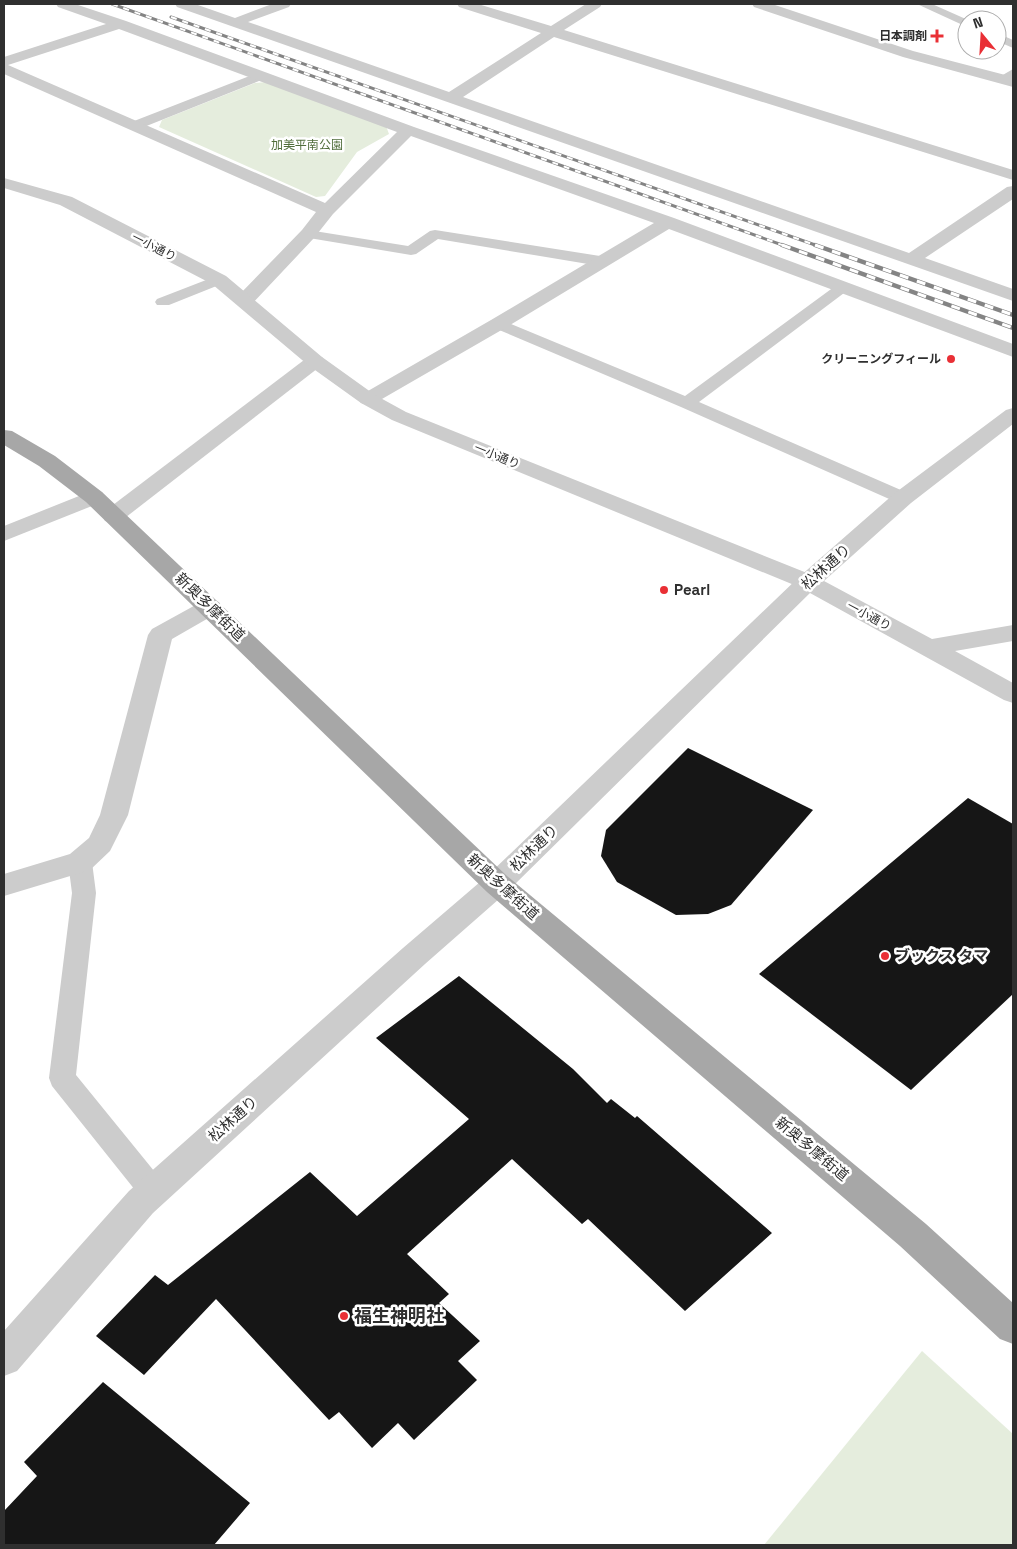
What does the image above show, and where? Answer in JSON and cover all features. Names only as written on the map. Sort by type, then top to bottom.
[{"type":"main road","name":"新奥多摩街道","points":[[4,436],[47,461],[104,506],[497,884],[914,1235],[1013,1327]]},
{"type":"street","points":[[63,4],[408,130],[668,222],[1013,351]]},
{"type":"street","points":[[182,4],[1013,294]]},
{"type":"street","points":[[236,22],[284,4]]},
{"type":"street","points":[[464,4],[1013,175]]},
{"type":"street","points":[[452,98],[595,4]]},
{"type":"street","points":[[759,4],[908,54],[1009,78]]},
{"type":"street","points":[[4,62],[121,24]]},
{"type":"street","points":[[4,69],[327,210]]},
{"type":"street","points":[[245,300],[308,234],[327,210],[408,130]]},
{"type":"street","name":"一小通り","points":[[4,183],[66,201],[219,280],[315,361],[368,399],[399,416],[808,582],[1013,694]]},
{"type":"street","points":[[912,259],[1013,191]]},
{"type":"street","points":[[368,399],[668,222]]},
{"type":"street","points":[[4,534],[104,506],[315,361]]},
{"type":"street","name":"松林通り","points":[[4,1358],[140,1202],[497,884],[808,582],[902,498],[1013,414]]},
{"type":"street","points":[[4,885],[80,862],[100,844],[114,815],[161,636],[210,607]]},
{"type":"street","points":[[929,648],[1013,633]]},
{"type":"lane","points":[[923,4],[957,19]]},
{"type":"lane","points":[[134,126],[260,76]]},
{"type":"lane","points":[[308,234],[411,251],[435,234],[600,261]]},
{"type":"lane","points":[[163,302],[219,280]]},
{"type":"lane","points":[[687,403],[843,288]]},
{"type":"lane","points":[[498,324],[687,403],[902,498]]},
{"type":"lane","points":[[80,862],[84,893],[62,1078],[153,1191]]},
{"type":"green space","name":"加美平南公園","points":[[267,82],[386,126],[389,134],[357,152],[325,196],[316,197],[159,127],[162,120],[255,83]]},
{"type":"green space","points":[[922,1351],[1013,1434],[1013,1545],[764,1545]]},
{"type":"building","points":[[688,748],[813,810],[731,905],[708,914],[676,915],[617,882],[601,856],[606,830]]},
{"type":"building","points":[[968,798],[1013,824],[1013,994],[911,1090],[759,974]]},
{"type":"building","points":[[459,976],[573,1069],[607,1103],[611,1099],[635,1118],[637,1116],[772,1233],[685,1311],[588,1219],[582,1224],[512,1159],[407,1254],[449,1294],[439,1303],[480,1341],[458,1361],[477,1380],[414,1440],[398,1423],[372,1448],[339,1412],[329,1420],[216,1299],[144,1375],[96,1336],[155,1275],[168,1285],[310,1172],[357,1216],[469,1119],[376,1038]]},
{"type":"building","points":[[103,1382],[250,1503],[214,1545],[4,1545],[4,1511],[37,1476],[24,1462]]},
{"type":"railway","points":[[112,4],[785,246]]},
{"type":"railway","points":[[171,17],[818,246]]},
{"type":"railway","points":[[782,245],[1013,328]]},
{"type":"railway","points":[[815,245],[1013,315]]},
{"type":"place","name":"日本調剤","points":[[937,36]]},
{"type":"place","name":"クリーニングフィール","points":[[951,359]]},
{"type":"place","name":"Pearl","points":[[664,590]]},
{"type":"place","name":"ブックス タマ","points":[[885,956]]},
{"type":"place","name":"福生神明社","points":[[344,1316]]}]
